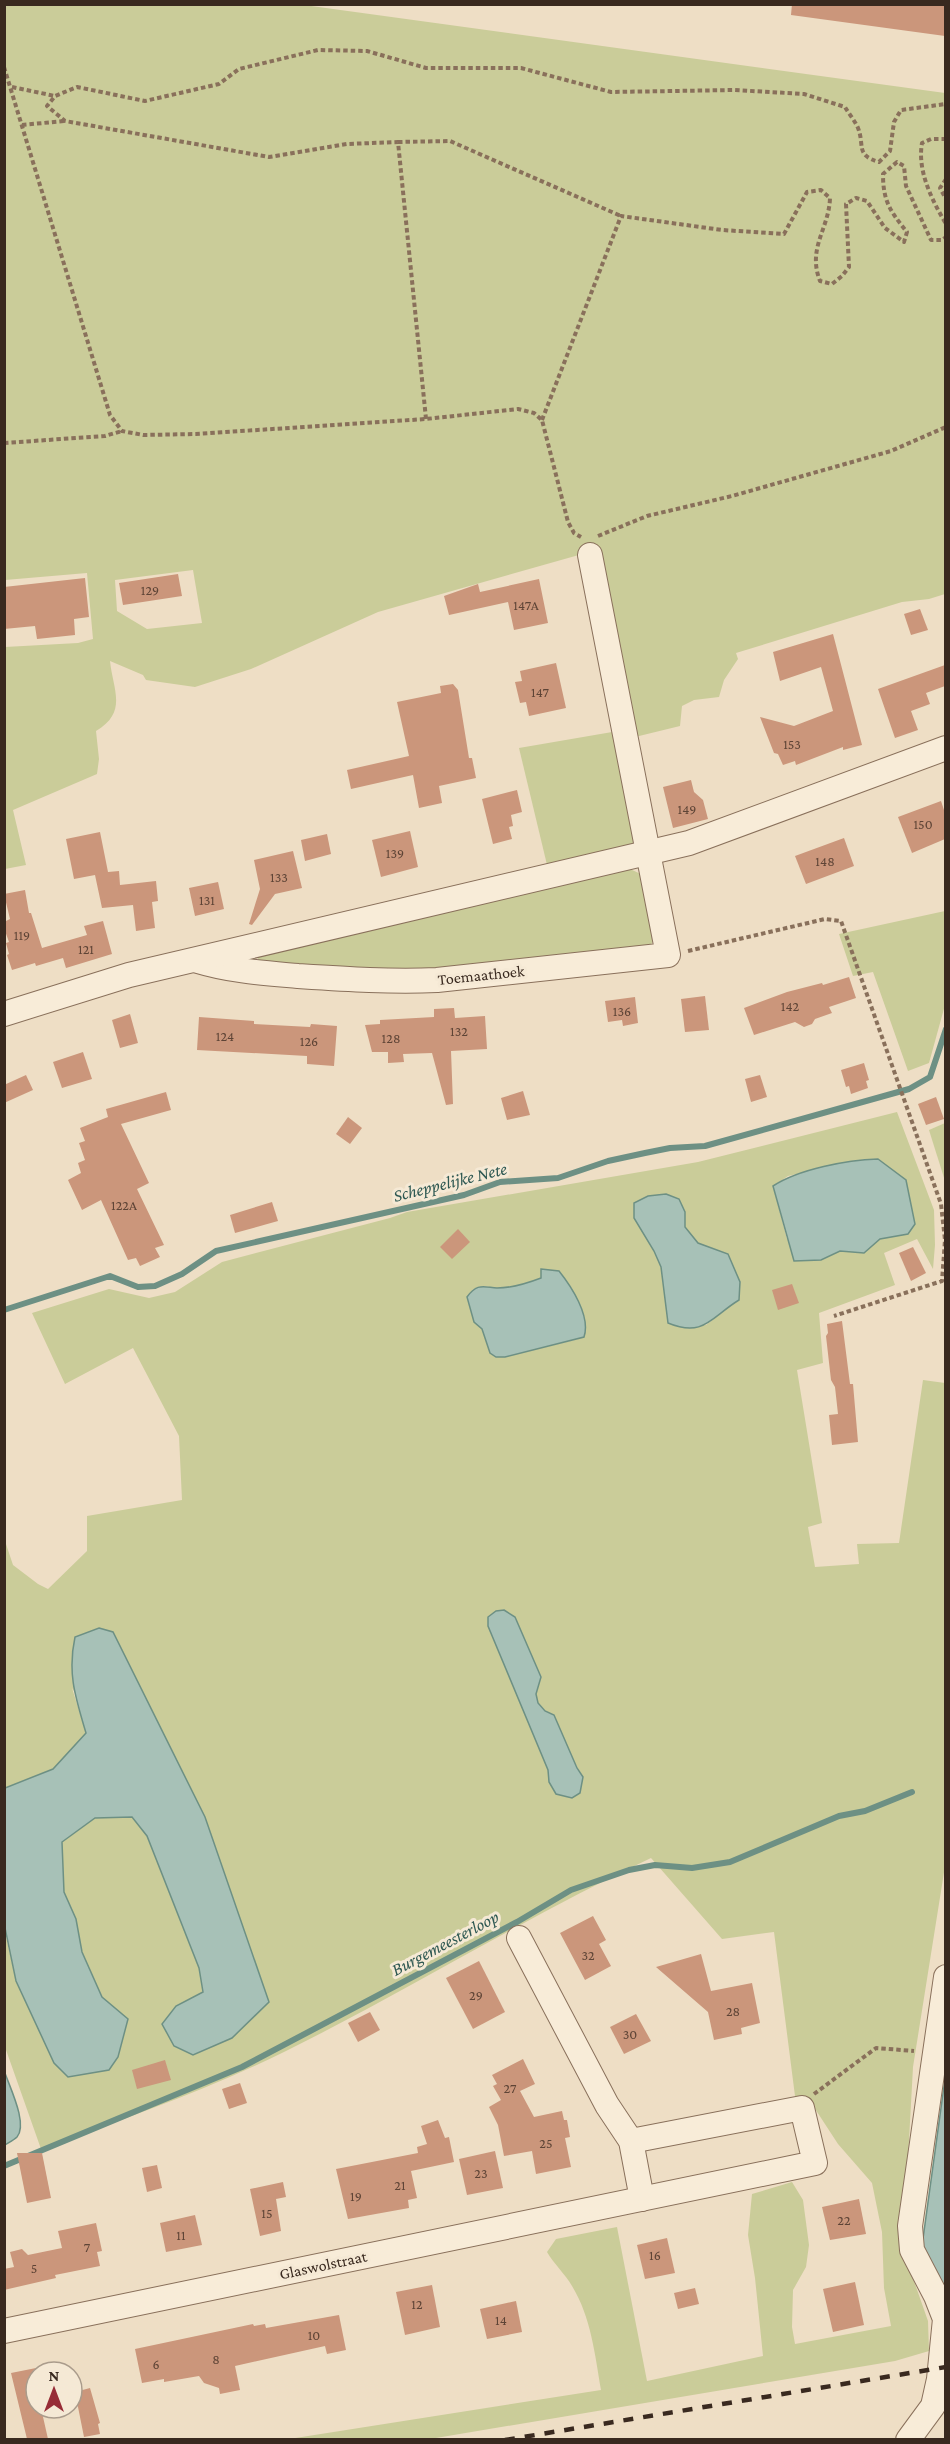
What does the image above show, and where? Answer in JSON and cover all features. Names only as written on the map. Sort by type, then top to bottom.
[{"type":"street","points":[[590,544],[668,955]]},
{"type":"street","name":"Toemaathoek","points":[[4,1014],[129,975],[649,854],[700,840],[945,748]]},
{"type":"street","name":"Toemaathoek","points":[[192,960],[220,968],[264,973],[399,982],[437,980],[668,955]]},
{"type":"street","points":[[519,1938],[607,2105],[631,2141],[642,2199]]},
{"type":"street","points":[[908,2439],[933,2406],[939,2379],[945,2319],[936,2296],[912,2250],[910,2226],[945,1977]]},
{"type":"street","points":[[631,2141],[802,2108]]},
{"type":"street","name":"Glaswolstraat","points":[[4,2331],[815,2163],[802,2108]]},
{"type":"path","points":[[65,121],[47,106],[55,96],[77,87],[145,101],[219,84],[239,69],[318,50],[367,51],[426,68],[521,68],[611,93],[735,90],[804,94],[845,107],[858,128],[862,152],[867,159],[879,162],[890,151],[894,122],[901,110],[945,104]]},
{"type":"path","points":[[4,67],[110,415],[123,431]]},
{"type":"path","points":[[11,87],[55,96]]},
{"type":"path","points":[[22,125],[65,121],[269,157],[347,144],[450,141],[621,216],[722,230],[784,234],[807,192],[821,190],[830,198],[830,213],[817,243],[814,268],[820,281],[832,284],[849,267],[846,204],[855,198],[867,201],[885,228],[904,242],[907,232],[897,220],[884,195],[884,174],[897,162],[904,166],[906,186],[931,240],[942,240],[945,237]]},
{"type":"path","points":[[945,139],[931,139],[922,143],[920,156],[929,189],[945,224]]},
{"type":"path","points":[[398,142],[426,419]]},
{"type":"path","points":[[945,178],[940,188],[945,199]]},
{"type":"path","points":[[542,420],[621,216]]},
{"type":"path","points":[[4,443],[105,436],[123,431],[143,435],[196,434],[426,419],[519,409],[534,413],[542,420],[568,522],[574,533],[590,544],[647,516],[732,496],[891,451],[945,427]]},
{"type":"path","points":[[668,955],[825,919],[841,921],[941,1204],[945,1240],[942,1281],[834,1316]]},
{"type":"path","points":[[802,2108],[813,2095],[876,2048],[935,2053]]},
{"type":"green space","points":[[4,5],[304,5],[945,93],[945,594],[929,599],[902,602],[736,653],[738,659],[724,680],[719,697],[694,700],[682,706],[680,726],[635,737],[600,549],[378,612],[251,669],[195,687],[146,680],[143,675],[110,661],[116,700],[112,716],[96,731],[99,759],[97,774],[13,810],[26,865],[5,869],[5,647],[78,643],[93,639],[87,573],[5,580]],"holes":[[[193,570],[202,623],[147,629],[117,611],[115,580]]]},
{"type":"green space","points":[[618,731],[638,837],[630,846],[548,869],[519,748]]},
{"type":"green space","points":[[630,869],[645,876],[657,931],[651,945],[636,950],[437,973],[262,965],[258,959],[258,954]]},
{"type":"green space","points":[[945,911],[945,1005],[929,1063],[908,1071],[873,972],[853,976],[839,934]]},
{"type":"green space","points":[[897,1112],[934,1210],[933,1269],[917,1239],[884,1253],[895,1285],[819,1313],[823,1363],[797,1370],[822,1523],[808,1527],[815,1567],[859,1564],[857,1544],[899,1543],[923,1380],[945,1383],[945,1866],[913,2067],[904,2232],[908,2264],[928,2321],[929,2351],[895,2361],[430,2439],[289,2439],[601,2390],[584,2310],[572,2286],[547,2252],[556,2239],[617,2227],[647,2381],[763,2356],[748,2235],[752,2194],[792,2182],[803,2200],[809,2245],[806,2267],[793,2290],[792,2327],[795,2344],[891,2326],[884,2288],[882,2232],[872,2183],[838,2144],[808,2098],[795,2096],[774,1932],[722,1939],[651,1858],[559,1904],[286,2051],[196,2091],[41,2149],[5,2047],[4,1928],[16,1981],[128,2019],[102,1997],[82,1952],[76,1919],[64,1892],[62,1842],[95,1818],[132,1817],[147,1836],[199,1968],[203,1992],[176,2006],[193,2055],[232,2038],[269,2002],[72,1688],[86,1733],[53,1769],[5,1788],[5,1541],[13,1565],[48,1589],[87,1551],[87,1516],[182,1500],[179,1436],[133,1348],[65,1384],[32,1313],[109,1289],[149,1298],[175,1292],[222,1262],[407,1212],[698,1162]],"holes":[[[832,1166],[912,1213],[915,1224],[908,1234],[880,1239],[864,1253],[840,1251],[787,1239],[773,1186],[788,1176]],[[685,1212],[685,1227],[738,1300],[706,1325],[668,1323],[661,1267],[634,1218]],[[541,1278],[578,1339],[505,1357],[496,1357],[482,1329],[472,1290],[482,1286],[508,1288]],[[504,1610],[515,1617],[541,1677],[536,1694],[538,1703],[545,1711],[583,1777],[549,1782],[548,1770]]]},
{"type":"green space","points":[[945,1123],[945,1181],[929,1130]]},
{"type":"shaded area","points":[[878,1159],[906,1180],[915,1224],[908,1234],[880,1239],[864,1253],[840,1251],[821,1260],[794,1261],[773,1186],[796,1175],[824,1166]]},
{"type":"shaded area","points":[[666,1194],[679,1199],[685,1212],[685,1227],[698,1243],[728,1254],[740,1282],[739,1300],[707,1324],[699,1327],[680,1327],[668,1323],[661,1267],[634,1218],[634,1203],[648,1196]]},
{"type":"shaded area","points":[[541,1269],[559,1271],[569,1285],[579,1302],[585,1320],[584,1337],[505,1357],[496,1357],[490,1353],[482,1329],[474,1322],[467,1297],[480,1287],[508,1287],[541,1278]]},
{"type":"shaded area","points":[[504,1610],[515,1617],[541,1677],[536,1694],[538,1703],[545,1711],[554,1715],[583,1777],[580,1793],[572,1798],[556,1794],[549,1782],[548,1770],[488,1626],[488,1617],[496,1611]]},
{"type":"shaded area","points":[[99,1628],[113,1632],[205,1817],[269,2002],[232,2038],[193,2055],[174,2046],[162,2024],[176,2006],[203,1992],[199,1968],[147,1836],[132,1817],[95,1818],[62,1842],[64,1892],[76,1919],[82,1952],[102,1997],[128,2019],[118,2057],[109,2070],[68,2077],[54,2063],[16,1981],[5,1928],[5,1788],[53,1769],[86,1733],[72,1675],[73,1650],[75,1637]]},
{"type":"shaded area","points":[[5,2073],[17,2106],[20,2131],[17,2137],[5,2145]]},
{"type":"shaded area","points":[[945,2079],[945,2293],[922,2246]]},
{"type":"building","points":[[792,4],[945,4],[945,36],[791,15]]},
{"type":"building","points":[[178,574],[182,596],[123,605],[119,583]]},
{"type":"building","points":[[85,578],[89,617],[74,619],[75,635],[37,639],[35,626],[4,629],[4,587]]},
{"type":"building","points":[[539,579],[548,623],[514,630],[508,602],[449,615],[444,596],[478,584],[480,592]]},
{"type":"building","points":[[920,609],[928,630],[911,635],[904,614]]},
{"type":"building","points":[[833,634],[862,745],[843,750],[843,747],[796,765],[795,761],[783,765],[778,754],[774,753],[760,717],[794,726],[833,711],[821,667],[780,681],[773,652]]},
{"type":"building","points":[[556,663],[566,708],[529,716],[526,702],[520,703],[515,682],[522,681],[520,671]]},
{"type":"building","points":[[945,665],[945,686],[926,693],[930,704],[911,711],[918,730],[895,738],[878,689]]},
{"type":"building","points":[[453,684],[458,690],[469,758],[472,758],[476,778],[439,786],[442,803],[419,808],[413,775],[351,789],[347,770],[409,756],[397,702],[441,693],[440,686]]},
{"type":"building","points":[[691,780],[694,792],[703,800],[708,819],[673,828],[663,787]]},
{"type":"building","points":[[517,790],[522,812],[511,815],[513,826],[509,827],[512,839],[493,844],[482,799]]},
{"type":"building","points":[[941,801],[945,813],[945,839],[912,853],[898,817]]},
{"type":"building","points":[[410,831],[418,867],[381,877],[372,840]]},
{"type":"building","points":[[100,832],[108,872],[119,871],[120,885],[156,881],[158,901],[152,902],[155,928],[136,931],[133,905],[102,908],[95,875],[74,879],[66,839]]},
{"type":"building","points":[[327,834],[331,854],[305,861],[301,840]]},
{"type":"building","points":[[844,838],[854,866],[806,884],[795,856]]},
{"type":"building","points":[[293,851],[302,888],[275,894],[252,925],[249,924],[260,889],[254,860]]},
{"type":"building","points":[[218,882],[224,909],[195,916],[189,888]]},
{"type":"building","points":[[25,890],[29,913],[31,913],[42,948],[87,935],[84,926],[103,921],[112,954],[66,968],[63,958],[12,970],[7,955],[9,954],[6,943],[9,942],[4,928],[4,922],[10,919],[4,894]]},
{"type":"building","points":[[849,977],[856,998],[829,1007],[832,1013],[815,1019],[812,1024],[804,1027],[795,1022],[754,1035],[744,1008],[787,992]]},
{"type":"building","points":[[705,996],[709,1030],[685,1032],[681,999]]},
{"type":"building","points":[[635,997],[638,1023],[623,1026],[622,1020],[608,1022],[605,1001]]},
{"type":"building","points":[[454,1008],[455,1018],[485,1016],[487,1049],[451,1051],[453,1104],[446,1105],[432,1053],[403,1054],[404,1062],[388,1063],[388,1052],[372,1052],[365,1025],[380,1024],[380,1020],[434,1017],[434,1009]]},
{"type":"building","points":[[130,1014],[138,1043],[120,1048],[112,1020]]},
{"type":"building","points":[[199,1017],[254,1021],[254,1024],[337,1026],[334,1066],[307,1064],[307,1056],[197,1050]]},
{"type":"building","points":[[83,1052],[92,1079],[62,1088],[53,1062]]},
{"type":"building","points":[[864,1063],[869,1080],[866,1081],[868,1088],[851,1094],[849,1086],[846,1087],[841,1070]]},
{"type":"building","points":[[26,1075],[33,1090],[4,1103],[4,1085]]},
{"type":"building","points":[[760,1075],[767,1097],[751,1102],[745,1079]]},
{"type":"building","points":[[523,1091],[530,1115],[507,1120],[501,1098]]},
{"type":"building","points":[[166,1092],[171,1110],[121,1124],[149,1183],[137,1189],[164,1245],[155,1248],[160,1257],[140,1266],[136,1258],[128,1260],[101,1200],[82,1210],[68,1180],[81,1173],[78,1163],[85,1160],[79,1143],[85,1141],[80,1128],[108,1117],[106,1109]]},
{"type":"building","points":[[936,1097],[944,1119],[926,1125],[918,1104]]},
{"type":"building","points":[[348,1117],[362,1128],[350,1144],[336,1134]]},
{"type":"building","points":[[272,1202],[278,1221],[235,1233],[230,1215]]},
{"type":"building","points":[[458,1229],[470,1242],[452,1259],[440,1247]]},
{"type":"building","points":[[913,1247],[926,1273],[911,1281],[899,1253]]},
{"type":"building","points":[[792,1284],[799,1303],[778,1310],[772,1290]]},
{"type":"building","points":[[842,1321],[850,1384],[853,1384],[858,1442],[832,1445],[829,1415],[838,1414],[826,1336],[827,1324]]},
{"type":"building","points":[[593,1916],[606,1940],[599,1944],[611,1966],[585,1980],[560,1933]]},
{"type":"building","points":[[701,1954],[711,1991],[752,1983],[760,2023],[741,2028],[742,2034],[714,2040],[708,2012],[656,1967]]},
{"type":"building","points":[[479,1961],[505,2012],[473,2029],[446,1978]]},
{"type":"building","points":[[370,2012],[380,2030],[358,2042],[348,2023]]},
{"type":"building","points":[[636,2014],[651,2041],[624,2054],[610,2027]]},
{"type":"building","points":[[523,2059],[535,2084],[520,2091],[534,2117],[562,2111],[564,2120],[567,2120],[570,2137],[565,2138],[571,2167],[536,2174],[532,2151],[504,2156],[498,2125],[489,2107],[501,2100],[493,2086],[497,2084],[492,2075]]},
{"type":"building","points":[[165,2060],[171,2080],[137,2089],[132,2070]]},
{"type":"building","points":[[240,2083],[247,2103],[229,2109],[222,2089]]},
{"type":"building","points":[[438,2120],[445,2138],[449,2137],[454,2162],[411,2171],[417,2198],[408,2200],[409,2208],[348,2219],[336,2169],[418,2153],[417,2147],[427,2144],[421,2126]]},
{"type":"building","points":[[495,2151],[503,2188],[467,2195],[459,2159]]},
{"type":"building","points":[[17,2153],[42,2153],[51,2198],[27,2203]]},
{"type":"building","points":[[157,2165],[162,2188],[147,2192],[142,2168]]},
{"type":"building","points":[[283,2182],[286,2197],[276,2199],[281,2231],[260,2236],[250,2189]]},
{"type":"building","points":[[859,2199],[866,2234],[830,2240],[822,2207]]},
{"type":"building","points":[[195,2215],[202,2245],[166,2252],[160,2223]]},
{"type":"building","points":[[96,2223],[102,2251],[97,2252],[100,2266],[55,2275],[56,2278],[4,2290],[4,2269],[14,2267],[10,2252],[22,2249],[28,2255],[62,2248],[58,2231]]},
{"type":"building","points":[[667,2238],[675,2273],[645,2279],[637,2245]]},
{"type":"building","points":[[855,2282],[864,2325],[833,2332],[823,2289]]},
{"type":"building","points":[[432,2285],[440,2327],[405,2335],[396,2292]]},
{"type":"building","points":[[695,2288],[699,2304],[678,2309],[674,2293]]},
{"type":"building","points":[[516,2301],[522,2332],[487,2339],[480,2309]]},
{"type":"building","points":[[339,2315],[346,2350],[327,2354],[325,2346],[235,2366],[240,2390],[220,2394],[219,2388],[204,2383],[199,2376],[142,2383],[135,2349],[253,2324],[254,2326],[265,2324],[266,2328]]},
{"type":"building","points":[[24,2370],[24,2420],[44,2420],[48,2439],[27,2439],[11,2373]]},
{"type":"building","points":[[90,2388],[100,2423],[98,2424],[100,2434],[84,2437],[81,2420],[84,2420],[84,2390]]},
{"type":"waterway","name":"Scheppelijke Nete","points":[[4,1310],[110,1276],[138,1287],[155,1286],[182,1274],[216,1251],[464,1195],[500,1182],[558,1178],[608,1161],[670,1148],[705,1146],[909,1089],[930,1077],[946,1029]]},
{"type":"waterway","name":"Burgemeesterloop","points":[[4,2166],[242,2067],[517,1922],[571,1890],[629,1870],[655,1865],[692,1868],[730,1862],[839,1816],[865,1811],[912,1792]]},
{"type":"railway","points":[[505,2440],[946,2367]]}]
